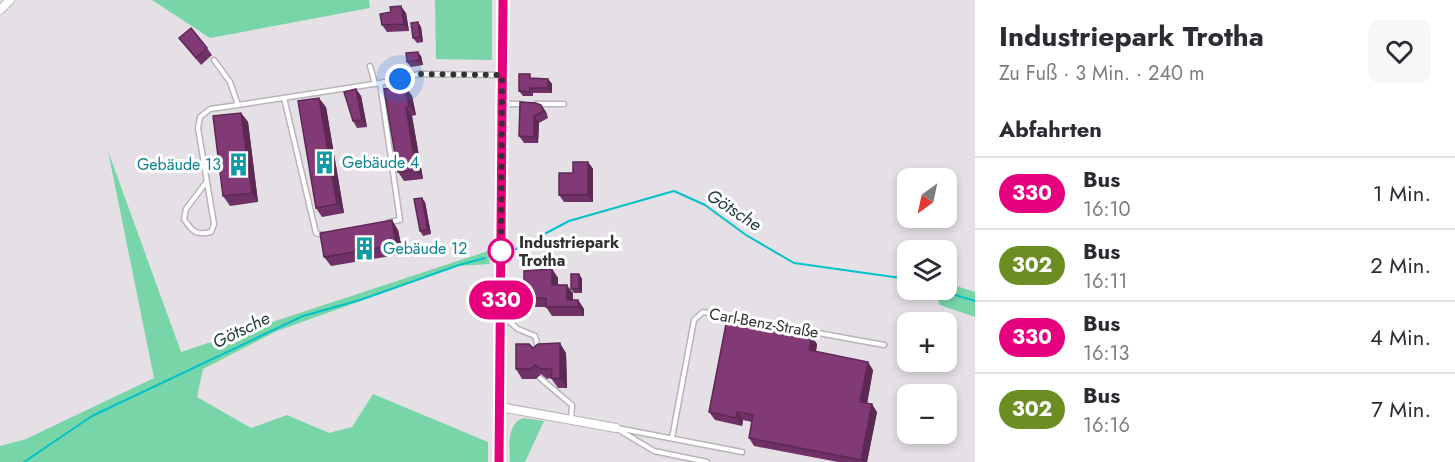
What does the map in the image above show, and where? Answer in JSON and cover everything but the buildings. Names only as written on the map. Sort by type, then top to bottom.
[{"type":"main road","points":[[499,462],[503,0]]},
{"type":"street","points":[[0,10],[10,0]]},
{"type":"street","points":[[500,407],[616,428]]},
{"type":"lane","points":[[214,60],[231,82],[238,105]]},
{"type":"lane","points":[[370,66],[378,83],[400,220],[378,224]]},
{"type":"lane","points":[[207,181],[186,209],[184,219],[193,231],[202,234],[211,232],[214,224],[207,181],[198,128],[200,117],[210,109],[378,83],[419,74],[502,75]]},
{"type":"lane","points":[[284,98],[316,233],[323,235],[334,233]]},
{"type":"lane","points":[[502,104],[564,104]]},
{"type":"lane","name":"Carl-Benz-Straße","points":[[672,438],[694,320],[703,312],[884,345]]},
{"type":"lane","points":[[501,315],[518,329],[535,336],[540,353]]},
{"type":"lane","points":[[540,378],[572,405],[571,420]]},
{"type":"lane","points":[[616,428],[742,452]]},
{"type":"lane","points":[[616,428],[654,451],[707,462]]},
{"type":"green space","points":[[152,0],[369,0],[370,8],[210,38]]},
{"type":"green space","points":[[435,0],[492,0],[492,60],[436,59]]},
{"type":"green space","points":[[108,151],[181,352],[488,251],[490,264],[458,266],[277,331],[203,369],[197,397],[251,428],[287,415],[329,433],[352,427],[373,394],[488,442],[488,462],[0,462],[0,446],[26,439],[154,378]]},
{"type":"green space","points":[[957,286],[975,292],[975,317],[940,305],[938,300],[957,300]]},
{"type":"green space","points":[[523,418],[544,421],[525,462],[510,462],[511,431]]},
{"type":"waterway","name":"Götsche","points":[[516,249],[569,221],[674,191],[705,205],[746,235],[794,263],[897,277]]},
{"type":"waterway","name":"Götsche","points":[[24,462],[92,416],[303,316],[360,300],[485,258]]},
{"type":"waterway","name":"Götsche","points":[[957,296],[975,301]]},
{"type":"bus line","name":"330","points":[[499,462],[503,0]]},
{"type":"place","name":"Gebäude 4","points":[[324,162]]},
{"type":"place","name":"Gebäude 13","points":[[239,164]]},
{"type":"place","name":"Gebäude 12","points":[[365,248]]},
{"type":"place","name":"Industriepark Trotha","points":[[501,251]]},
{"type":"route","points":[[400,79],[419,74],[502,75],[501,251]]}]
